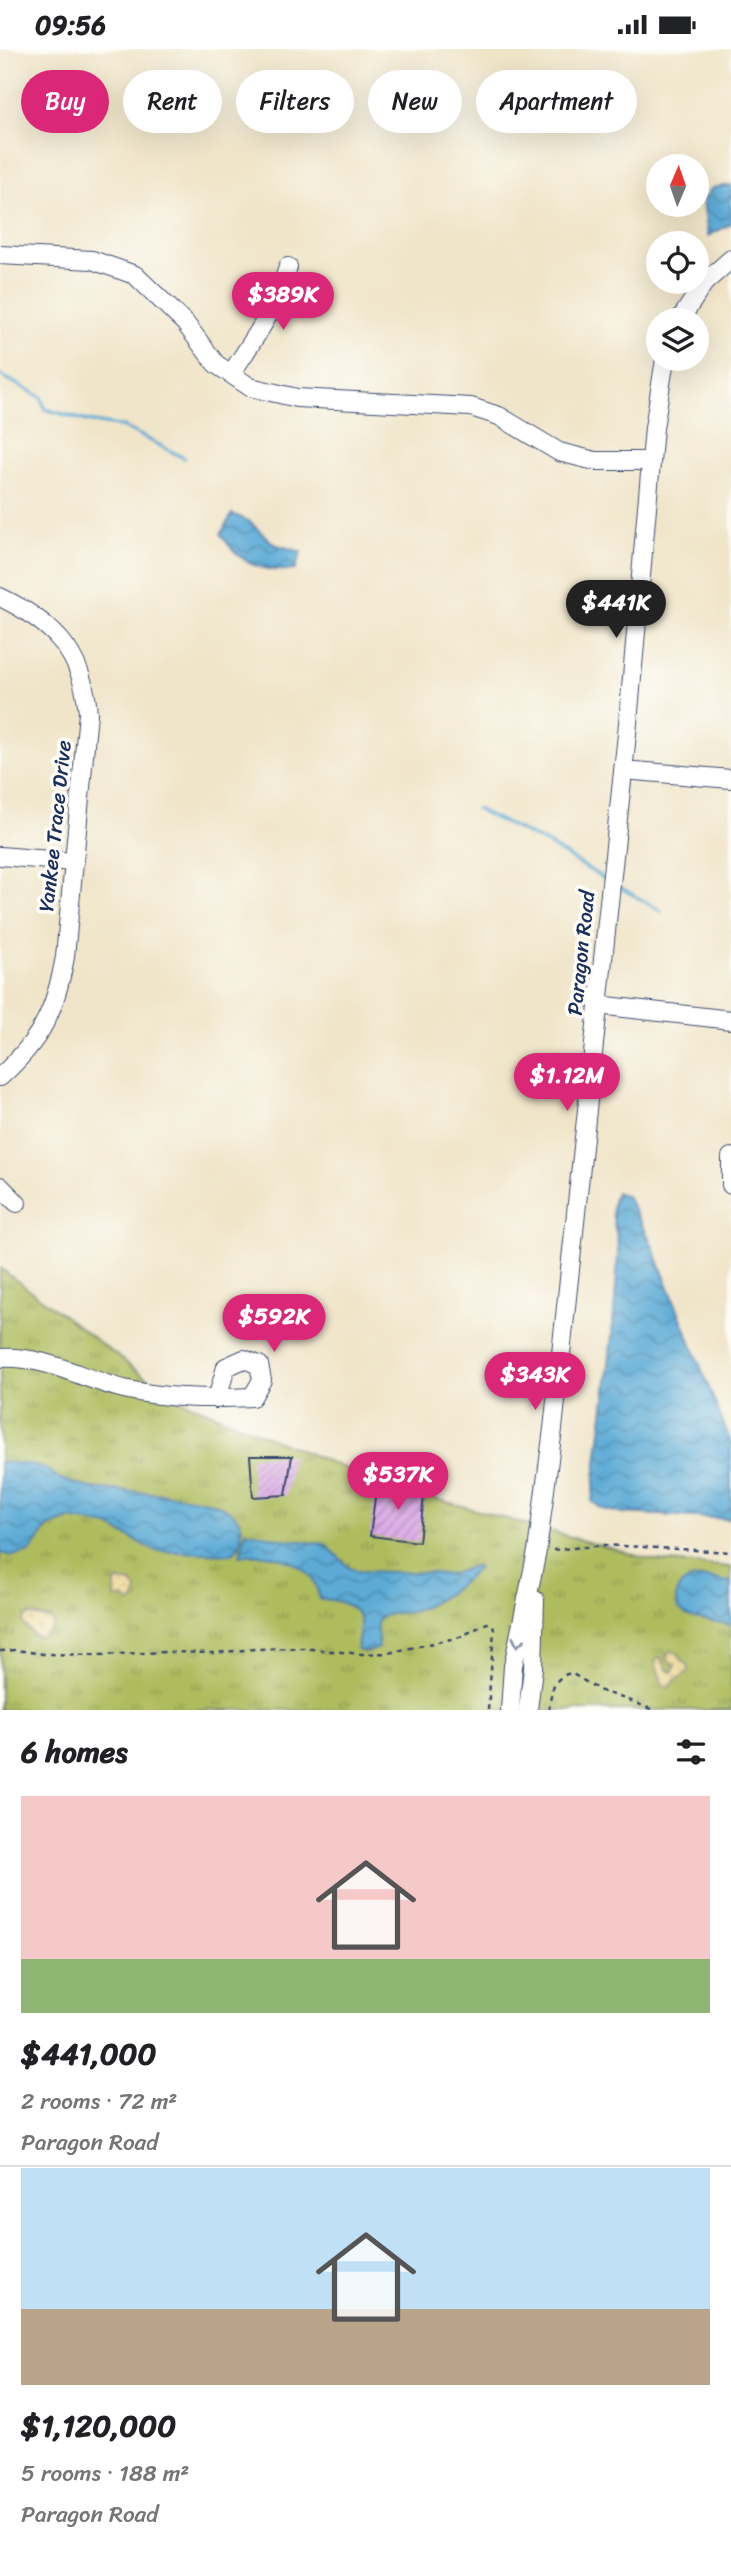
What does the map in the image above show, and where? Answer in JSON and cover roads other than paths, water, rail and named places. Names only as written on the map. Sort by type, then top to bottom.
[{"type":"street","points":[[0,255],[92,260],[135,275],[185,323],[216,364],[250,387],[297,398],[471,407],[499,416],[559,452],[595,461],[651,461]]},
{"type":"street","points":[[688,308],[704,283],[731,259]]},
{"type":"street","points":[[231,374],[266,323],[288,267]]},
{"type":"street","name":"Paragon Road","points":[[510,1710],[513,1666],[537,1551],[553,1429],[623,770],[651,461],[663,371]]},
{"type":"street","name":"Yankee Trace Drive","points":[[0,597],[29,611],[58,636],[75,661],[84,684],[88,713],[65,957],[57,995],[33,1045],[0,1077]]},
{"type":"street","points":[[623,770],[731,779]]},
{"type":"street","points":[[0,856],[74,862]]},
{"type":"street","points":[[598,1005],[731,1020]]},
{"type":"street","points":[[731,1157],[731,1185]]},
{"type":"street","points":[[0,1186],[18,1203]]},
{"type":"street","points":[[0,1358],[20,1356],[124,1389],[217,1399]]},
{"type":"street","name":"Paragon Road","points":[[528,1710],[533,1668],[537,1551]]},
{"type":"water","points":[[731,185],[731,224],[709,235],[705,217],[709,217],[709,192],[712,188]]},
{"type":"water","points":[[232,514],[249,521],[274,544],[301,552],[295,570],[261,567],[236,553],[221,534]]},
{"type":"water","points":[[616,1192],[627,1197],[650,1240],[731,1443],[731,1519],[623,1513],[605,1510],[592,1502],[616,1286],[618,1246],[612,1209]]},
{"type":"water","points":[[0,1462],[38,1466],[61,1479],[87,1487],[177,1495],[223,1507],[237,1518],[242,1533],[240,1543],[230,1554],[155,1551],[109,1526],[70,1519],[48,1527],[30,1552],[12,1556],[0,1553]]},
{"type":"water","points":[[246,1531],[325,1544],[350,1568],[358,1571],[450,1575],[473,1566],[478,1568],[432,1603],[414,1611],[381,1618],[377,1627],[379,1648],[364,1651],[358,1650],[360,1620],[357,1614],[340,1602],[319,1599],[316,1586],[301,1568],[277,1557],[240,1556]]},
{"type":"water","points":[[708,1578],[731,1582],[731,1626],[689,1616],[678,1608],[676,1593],[682,1584],[694,1579]]},
{"type":"waterway","points":[[0,375],[41,397],[45,409],[87,421],[124,427],[184,458]]},
{"type":"waterway","points":[[476,809],[548,844],[606,880]]},
{"type":"waterway","points":[[616,885],[661,911]]}]
